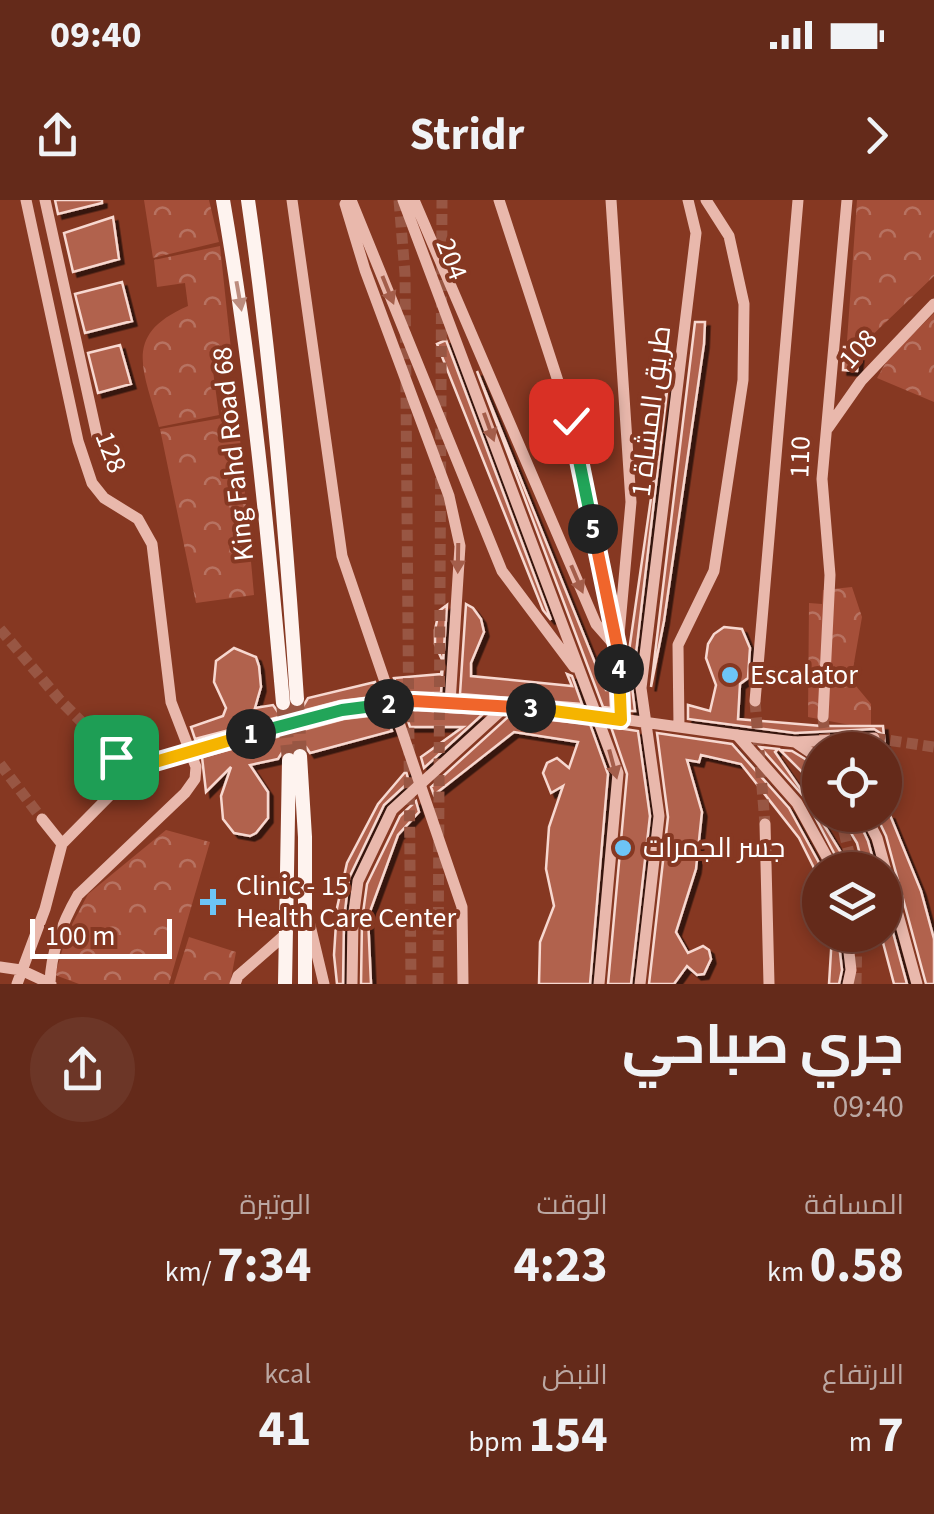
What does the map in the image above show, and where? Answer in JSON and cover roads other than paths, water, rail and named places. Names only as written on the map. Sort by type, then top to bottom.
[{"type":"main road","name":"King Fahd Road 68","points":[[223,200],[242,309],[290,701],[290,584],[264,316],[248,200]]},
{"type":"main road","points":[[286,984],[294,758],[305,902],[305,984]]},
{"type":"street","points":[[18,200],[22,214],[30,219]]},
{"type":"street","name":"128","points":[[26,200],[78,441],[92,482],[104,498],[138,519],[152,544],[170,702],[196,767],[195,779],[185,793],[78,895],[67,914],[50,964],[51,983]]},
{"type":"street","points":[[45,200],[97,436]]},
{"type":"street","points":[[292,200],[342,556],[462,908],[462,984]]},
{"type":"street","points":[[347,200],[502,571],[583,679]]},
{"type":"street","points":[[347,200],[365,270],[449,496],[460,546],[450,703]]},
{"type":"street","name":"204","points":[[403,200],[618,774],[599,984]]},
{"type":"street","points":[[414,200],[596,624],[618,650]]},
{"type":"street","points":[[499,200],[571,421],[618,650]]},
{"type":"street","points":[[611,200],[631,502],[618,650],[621,720]]},
{"type":"street","name":"طريق المشاة 1","points":[[640,984],[659,816],[642,688],[696,233],[688,200]]},
{"type":"street","points":[[679,727],[678,644],[714,571],[743,380],[744,304],[730,236],[706,200]]},
{"type":"street","points":[[754,701],[798,200]]},
{"type":"street","name":"110","points":[[823,717],[830,576],[822,479],[847,200]]},
{"type":"street","name":"108","points":[[825,432],[861,381],[934,304]]},
{"type":"street","points":[[17,984],[45,909],[62,844],[138,767],[160,758],[342,710],[414,701],[549,709],[802,742]]},
{"type":"street","points":[[352,984],[358,881],[392,810],[506,706]]},
{"type":"street","points":[[737,735],[797,803],[824,852]]},
{"type":"street","points":[[795,742],[802,747]]},
{"type":"street","points":[[116,757],[138,767]]},
{"type":"street","points":[[42,818],[62,844]]},
{"type":"street","points":[[765,824],[769,984]]},
{"type":"street","points":[[873,832],[916,984]]},
{"type":"street","points":[[305,902],[324,984]]},
{"type":"street","points":[[236,984],[238,976],[286,933]]},
{"type":"street","points":[[848,952],[848,984]]},
{"type":"street","points":[[0,967],[22,970],[51,983]]},
{"type":"tunnel","points":[[399,200],[405,274],[411,984]]},
{"type":"tunnel","points":[[438,984],[442,200]]},
{"type":"tunnel","points":[[0,629],[59,699],[116,757]]},
{"type":"tunnel","points":[[297,699],[300,756]]},
{"type":"tunnel","points":[[755,701],[765,824]]},
{"type":"tunnel","points":[[283,703],[289,760]]},
{"type":"tunnel","points":[[823,717],[824,732]]},
{"type":"tunnel","points":[[902,742],[934,747]]},
{"type":"tunnel","points":[[0,764],[42,819]]},
{"type":"tunnel","points":[[844,832],[849,852]]},
{"type":"tunnel","points":[[856,984],[857,952]]},
{"type":"place","name":"Escalator","points":[[730,675]]},
{"type":"place","name":"جسر الجمرات","points":[[623,848]]},
{"type":"place","name":"Clinic - 15 Health Care Center","points":[[213,902]]}]
